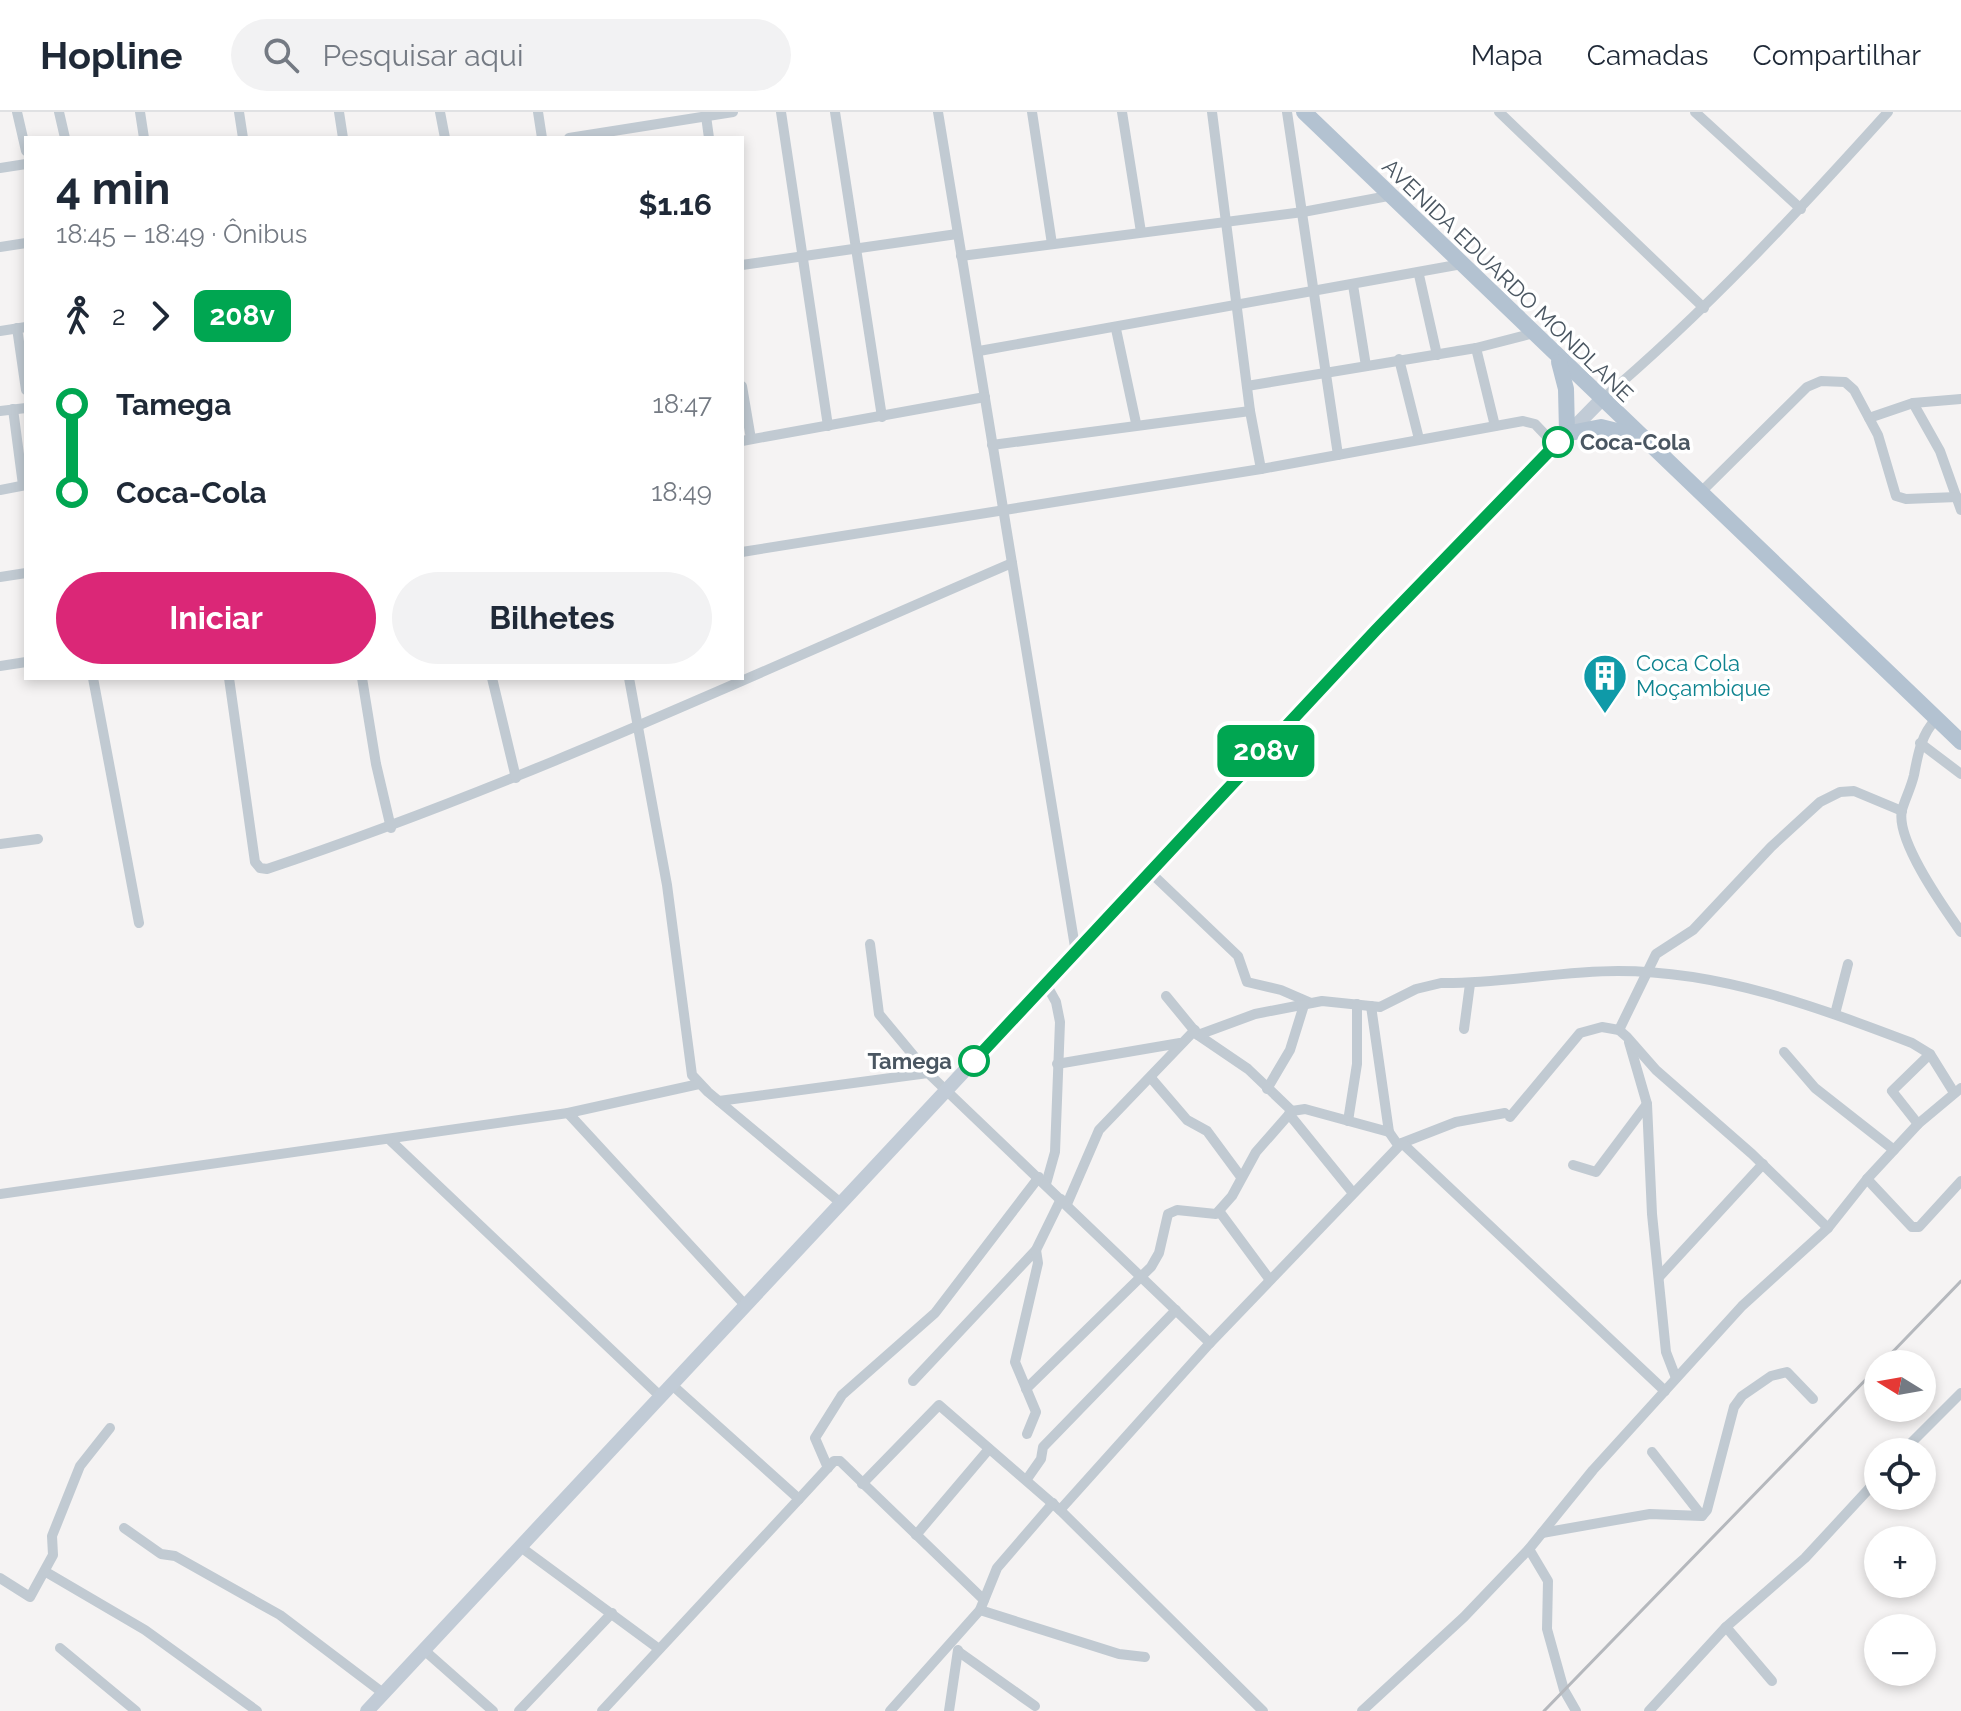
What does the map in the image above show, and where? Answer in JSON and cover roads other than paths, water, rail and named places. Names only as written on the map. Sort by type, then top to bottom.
[{"type":"main road","name":"AVENIDA EDUARDO MONDLANE","points":[[1304,112],[1638,436],[1961,742]]},
{"type":"main road","points":[[1558,359],[1566,389],[1562,437]]},
{"type":"main road","points":[[367,1711],[1376,630],[1601,400]]},
{"type":"main road","points":[[1562,437],[1601,427],[1638,436]]},
{"type":"street","points":[[17,112],[24,142]]},
{"type":"street","points":[[59,112],[65,136]]},
{"type":"street","points":[[140,112],[144,136]]},
{"type":"street","points":[[239,112],[243,136]]},
{"type":"street","points":[[339,112],[343,136]]},
{"type":"street","points":[[440,112],[445,136]]},
{"type":"street","points":[[538,112],[542,136]]},
{"type":"street","points":[[639,112],[641,127]]},
{"type":"street","points":[[594,136],[733,112]]},
{"type":"street","points":[[781,112],[828,426]]},
{"type":"street","points":[[835,112],[882,417]]},
{"type":"street","points":[[938,112],[1076,953]]},
{"type":"street","points":[[1032,112],[1052,244]]},
{"type":"street","points":[[1122,112],[1141,232]]},
{"type":"street","points":[[1212,112],[1250,411],[1261,469]]},
{"type":"street","points":[[1287,112],[1303,212],[1311,291],[1338,455]]},
{"type":"street","points":[[1499,112],[1704,308]]},
{"type":"street","points":[[1695,112],[1801,209]]},
{"type":"street","points":[[1601,400],[1704,308],[1801,209],[1884,114]]},
{"type":"street","points":[[706,116],[709,136]]},
{"type":"street","points":[[0,168],[24,164]]},
{"type":"street","points":[[961,256],[1226,219],[1303,212],[1388,196]]},
{"type":"street","points":[[744,265],[957,234]]},
{"type":"street","points":[[0,247],[24,243]]},
{"type":"street","points":[[979,351],[1116,329],[1311,291],[1419,275],[1462,264]]},
{"type":"street","points":[[1419,275],[1437,355]]},
{"type":"street","points":[[1353,285],[1366,366]]},
{"type":"street","points":[[0,331],[22,328],[24,359]]},
{"type":"street","points":[[1116,329],[1136,423]]},
{"type":"street","points":[[1247,386],[1476,348],[1534,333]]},
{"type":"street","points":[[1476,348],[1495,426]]},
{"type":"street","points":[[1399,359],[1419,439]]},
{"type":"street","points":[[1700,493],[1807,387],[1821,381],[1845,382],[1869,418],[1896,496],[1906,499],[1957,497]]},
{"type":"street","points":[[744,408],[747,440],[985,397]]},
{"type":"street","points":[[1869,418],[1913,403],[1961,399]]},
{"type":"street","points":[[1913,403],[1940,451],[1961,510]]},
{"type":"street","points":[[0,411],[24,408]]},
{"type":"street","points":[[0,490],[24,485],[13,409]]},
{"type":"street","points":[[992,445],[1136,423],[1250,411]]},
{"type":"street","points":[[744,552],[1261,469],[1523,421],[1562,437]]},
{"type":"street","points":[[744,677],[1012,563]]},
{"type":"street","points":[[0,577],[24,573]]},
{"type":"street","points":[[0,666],[24,662]]},
{"type":"street","points":[[93,680],[139,923]]},
{"type":"street","points":[[229,680],[255,862],[260,868],[267,869],[391,828],[516,778],[738,680]]},
{"type":"street","points":[[362,680],[376,764],[391,828]]},
{"type":"street","points":[[492,680],[516,778]]},
{"type":"street","points":[[629,680],[667,885],[689,1067],[699,1084],[842,1204]]},
{"type":"street","points":[[1936,719],[1920,743],[1911,789],[1902,811],[1902,822],[1927,885],[1961,932]]},
{"type":"street","points":[[1920,743],[1961,774]]},
{"type":"street","points":[[1676,1378],[1666,1352],[1647,1104],[1623,1034],[1656,954],[1693,930],[1771,847],[1820,802],[1840,792],[1854,791],[1902,811]]},
{"type":"street","points":[[0,844],[38,839]]},
{"type":"street","points":[[1151,873],[1238,956],[1247,982],[1281,990],[1308,1004]]},
{"type":"street","points":[[870,944],[879,1014],[928,1073],[1210,1343]]},
{"type":"street","points":[[1835,1014],[1848,964]]},
{"type":"street","points":[[913,1381],[1036,1250],[1099,1130],[1151,1078],[1180,1043],[1196,1032],[1255,1014],[1308,1004],[1371,1006],[1390,1003],[1428,986],[1563,974],[1649,972],[1720,980],[1835,1014],[1912,1043],[1930,1054],[1957,1090],[1918,1124],[1867,1179],[1828,1228],[1742,1306],[1529,1549],[1464,1617],[1362,1711]]},
{"type":"street","points":[[828,1468],[815,1438],[842,1395],[935,1313],[1042,1180],[1055,1152],[1059,1011],[1046,984]]},
{"type":"street","points":[[1464,1029],[1470,984]]},
{"type":"street","points":[[1166,996],[1196,1032],[1248,1069],[1290,1112],[1353,1193]]},
{"type":"street","points":[[1267,1089],[1290,1050],[1308,1004]]},
{"type":"street","points":[[1348,1121],[1357,1064],[1357,1004]]},
{"type":"street","points":[[1371,1006],[1389,1132]]},
{"type":"street","points":[[890,1711],[957,1638],[982,1605],[997,1568],[1400,1144],[1445,1125],[1508,1115],[1580,1033],[1592,1027],[1623,1034],[1679,1091],[1763,1164],[1828,1228]]},
{"type":"street","points":[[1057,1064],[1180,1043]]},
{"type":"street","points":[[1784,1052],[1815,1088],[1894,1150]]},
{"type":"street","points":[[1918,1124],[1892,1091],[1930,1054]]},
{"type":"street","points":[[719,1101],[928,1073]]},
{"type":"street","points":[[1151,1078],[1187,1120],[1207,1131],[1241,1177]]},
{"type":"street","points":[[0,1194],[568,1113],[699,1084]]},
{"type":"street","points":[[1573,1165],[1596,1172],[1647,1104]]},
{"type":"street","points":[[1026,1389],[1142,1276],[1159,1253],[1165,1221],[1172,1211],[1210,1216],[1219,1211],[1290,1112],[1302,1108],[1389,1132],[1665,1391]]},
{"type":"street","points":[[568,1113],[746,1306]]},
{"type":"street","points":[[390,1140],[660,1396]]},
{"type":"street","points":[[1659,1277],[1763,1164]]},
{"type":"street","points":[[1867,1179],[1912,1227],[1919,1227],[1961,1181]]},
{"type":"street","points":[[1219,1211],[1270,1280]]},
{"type":"street","points":[[1027,1434],[1036,1412],[1015,1362],[1038,1263],[1036,1250]]},
{"type":"street","points":[[1027,1479],[1041,1459],[1043,1447],[1176,1310]]},
{"type":"street","points":[[1702,1516],[1722,1454],[1729,1418],[1742,1396],[1771,1376],[1787,1372],[1813,1399]]},
{"type":"street","points":[[671,1384],[799,1499]]},
{"type":"street","points":[[1916,1438],[1961,1393]]},
{"type":"street","points":[[862,1484],[936,1406],[1057,1506],[1263,1711]]},
{"type":"street","points":[[0,1578],[26,1598],[46,1572],[53,1555],[52,1536],[80,1466],[110,1428]]},
{"type":"street","points":[[916,1535],[989,1449]]},
{"type":"street","points":[[1652,1452],[1702,1516]]},
{"type":"street","points":[[602,1711],[837,1460],[916,1535],[982,1605],[1119,1654],[1145,1657]]},
{"type":"street","points":[[1649,1711],[1726,1627],[1805,1558],[1864,1494]]},
{"type":"street","points":[[1542,1533],[1650,1514],[1702,1516]]},
{"type":"street","points":[[124,1528],[161,1554],[175,1556],[280,1615],[383,1693]]},
{"type":"street","points":[[522,1548],[659,1649]]},
{"type":"street","points":[[1529,1549],[1548,1581],[1547,1629],[1564,1690],[1576,1711]]},
{"type":"street","points":[[46,1572],[145,1630],[257,1711]]},
{"type":"street","points":[[519,1711],[612,1613]]},
{"type":"street","points":[[1726,1627],[1772,1681]]},
{"type":"street","points":[[949,1711],[959,1652],[957,1638]]},
{"type":"street","points":[[60,1648],[136,1711]]},
{"type":"street","points":[[424,1650],[493,1711]]},
{"type":"street","points":[[959,1652],[1035,1706]]},
{"type":"railway","points":[[1894,1350],[1961,1281]]},
{"type":"railway","points":[[1544,1711],[1864,1381]]},
{"type":"place","name":"Coca-Cola","points":[[1558,442]]},
{"type":"place","name":"Coca Cola Moçambique","points":[[1605,715]]},
{"type":"place","name":"Tamega","points":[[974,1061]]}]
